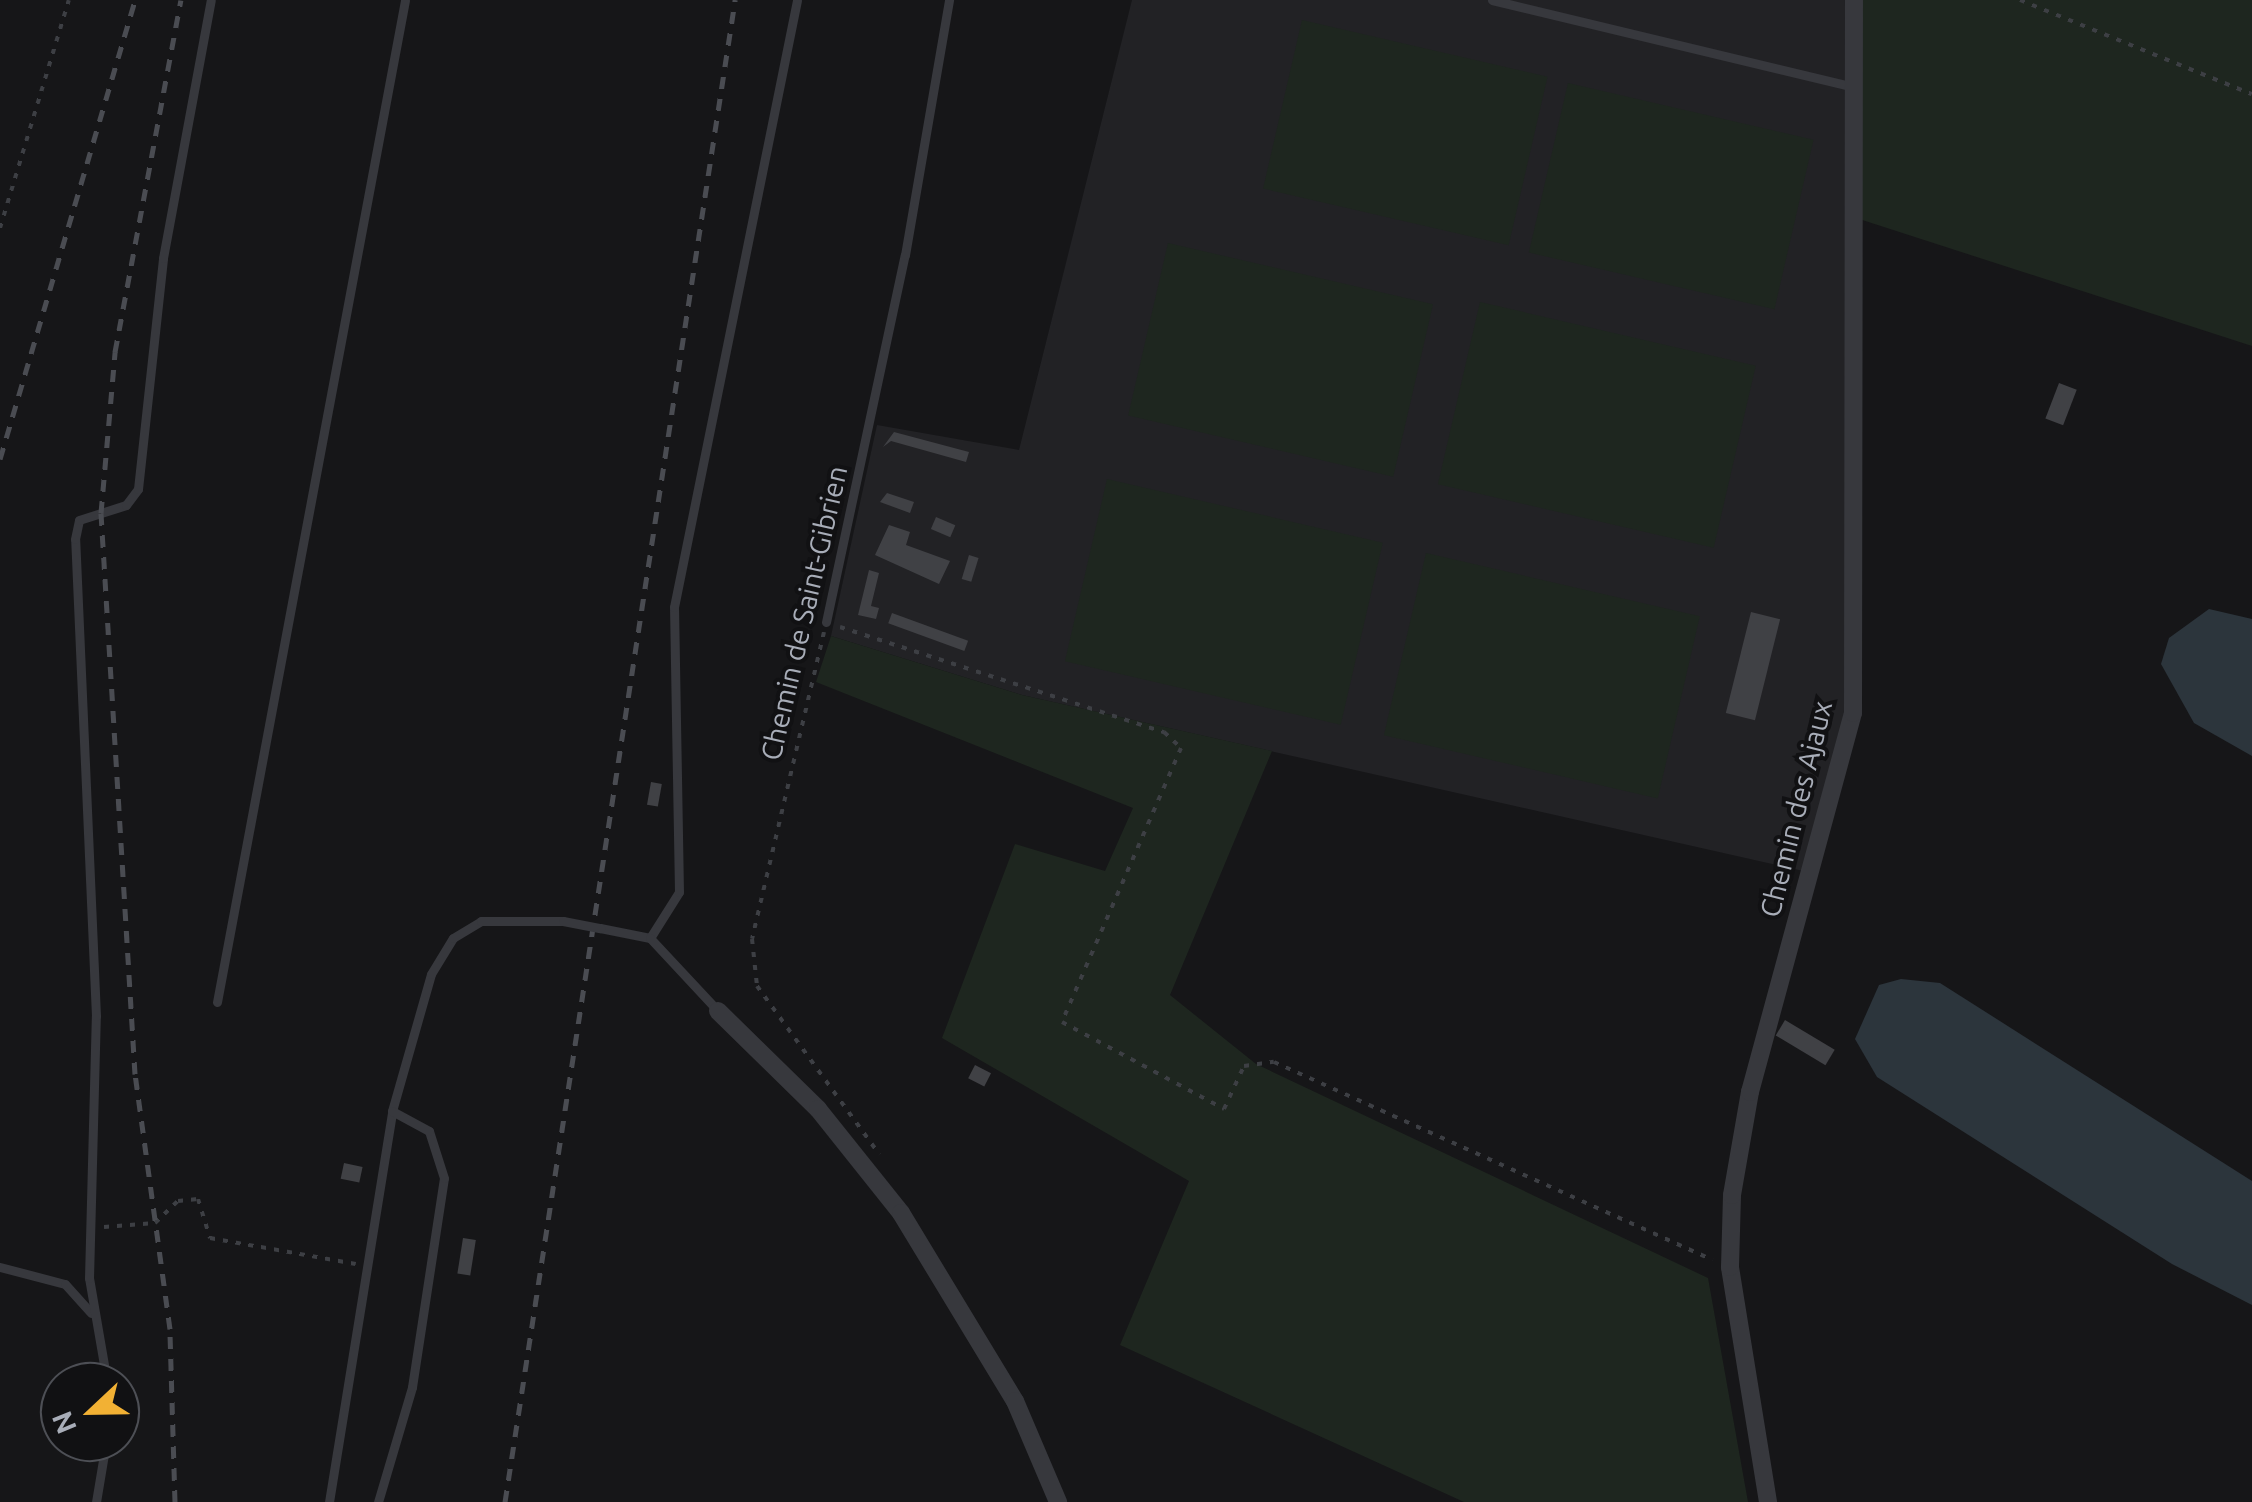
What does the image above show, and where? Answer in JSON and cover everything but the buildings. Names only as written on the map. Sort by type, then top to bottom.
[{"type":"street","name":"Chemin des Ajaux","points":[[1768,1502],[1730,1267],[1735,1160],[1852,713],[1854,0]]},
{"type":"street","points":[[718,1010],[840,1134],[900,1214],[1014,1401],[1058,1502]]},
{"type":"lane","points":[[103,1362],[92,1314],[89,1228],[96,1016],[76,525],[126,505],[138,490],[163,258],[211,0]]},
{"type":"lane","points":[[217,1002],[405,0]]},
{"type":"lane","points":[[650,938],[673,912],[684,861],[674,607],[797,0]]},
{"type":"lane","name":"Chemin de Saint-Gibrien","points":[[826,622],[906,255],[949,0]]},
{"type":"lane","points":[[1492,0],[1854,87]]},
{"type":"lane","points":[[329,1502],[363,1265],[392,1111],[431,974],[453,938],[502,916],[563,921],[650,938],[718,1010]]},
{"type":"lane","points":[[378,1502],[412,1387],[444,1178],[440,1144],[392,1111]]},
{"type":"lane","points":[[0,1267],[65,1284],[92,1314]]},
{"type":"lane","points":[[96,1502],[103,1462]]},
{"type":"path","points":[[0,228],[69,0]]},
{"type":"path","points":[[2020,0],[2252,94]]},
{"type":"path","points":[[826,622],[1127,719],[1181,748],[1062,1022],[1224,1108],[1244,1066],[1274,1062],[1730,1267]]},
{"type":"path","name":"Chemin de Saint-Gibrien","points":[[826,622],[752,939],[758,986],[882,1168]]},
{"type":"path","points":[[89,1228],[155,1222],[178,1201],[198,1199],[210,1238],[363,1265]]},
{"type":"shaded area","points":[[1132,0],[1854,0],[1850,684],[1812,873],[1022,695],[831,636],[877,425],[1019,450]]},
{"type":"shaded area","points":[[1854,0],[2252,0],[2252,346],[1853,217]]},
{"type":"shaded area","points":[[1302,20],[1548,77],[1509,245],[1263,189]]},
{"type":"shaded area","points":[[1568,83],[1814,140],[1774,309],[1529,253]]},
{"type":"shaded area","points":[[1168,243],[1433,304],[1393,477],[1128,415]]},
{"type":"shaded area","points":[[1480,302],[1756,366],[1714,548],[1438,484]]},
{"type":"shaded area","points":[[1107,479],[1383,543],[1341,725],[1065,661]]},
{"type":"shaded area","points":[[1426,553],[1700,616],[1658,798],[1384,735]]},
{"type":"shaded area","points":[[2209,609],[2252,619],[2252,756],[2194,723],[2161,664],[2169,638]]},
{"type":"shaded area","points":[[831,636],[1022,695],[1272,751],[1170,995],[1256,1064],[1708,1278],[1748,1502],[1464,1502],[1120,1345],[1189,1181],[942,1038],[1015,844],[1105,871],[1133,808],[816,682]]},
{"type":"shaded area","points":[[1901,979],[1940,983],[2252,1181],[2252,1305],[2172,1264],[1877,1077],[1855,1039],[1879,985]]},
{"type":"railway","points":[[0,459],[135,0]]},
{"type":"railway","points":[[175,1502],[170,1329],[135,1074],[101,513],[115,352],[181,0]]},
{"type":"railway","points":[[505,1502],[735,0]]}]
